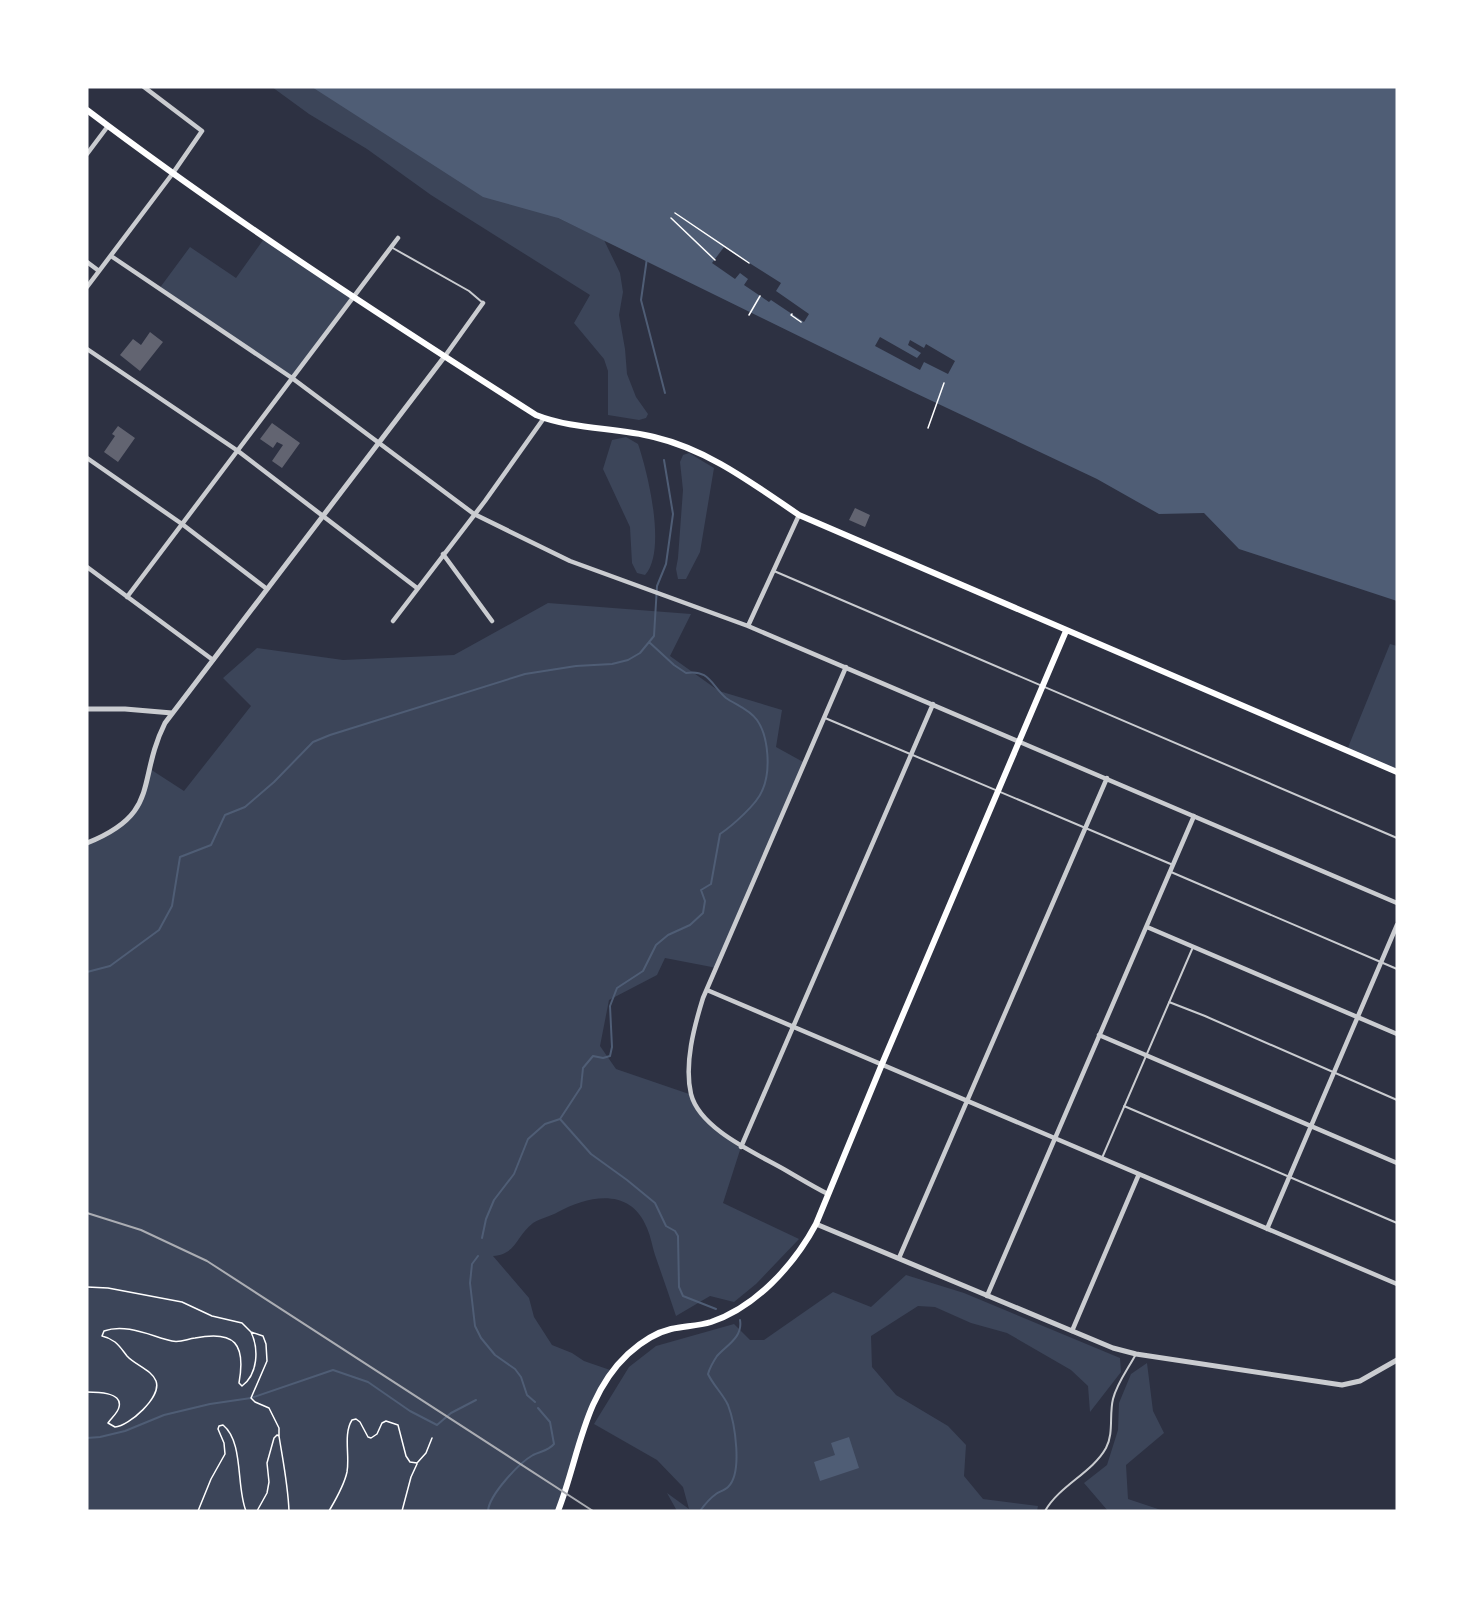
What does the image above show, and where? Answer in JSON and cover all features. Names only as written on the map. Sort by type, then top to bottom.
[{"type":"main road","points":[[87,110],[173,173],[354,297],[544,418],[559,423],[619,430],[671,441],[718,461],[799,516],[1397,772]]},
{"type":"main road","points":[[559,1508],[589,1413],[604,1382],[627,1355],[655,1335],[668,1330],[710,1322],[731,1313],[759,1294],[780,1274],[805,1244],[816,1224],[1066,631]]},
{"type":"street","points":[[87,287],[202,131],[144,87]]},
{"type":"street","points":[[87,154],[108,126]]},
{"type":"street","points":[[128,597],[398,238]]},
{"type":"street","points":[[111,256],[292,378],[474,514],[559,556],[748,626],[1397,903]]},
{"type":"street","points":[[87,262],[99,271]]},
{"type":"street","points":[[87,843],[117,828],[131,816],[140,804],[157,741],[165,723],[483,303]]},
{"type":"street","points":[[87,349],[238,451],[417,588]]},
{"type":"street","points":[[393,621],[544,418]]},
{"type":"street","points":[[87,458],[182,524],[267,589]]},
{"type":"street","points":[[748,626],[799,516]]},
{"type":"street","points":[[443,554],[492,621]]},
{"type":"street","points":[[87,567],[213,660]]},
{"type":"street","points":[[828,1194],[741,1147],[714,1126],[698,1107],[692,1095],[690,1061],[699,1012],[707,990],[846,667]]},
{"type":"street","points":[[741,1147],[933,704]]},
{"type":"street","points":[[87,709],[172,713]]},
{"type":"street","points":[[899,1258],[1107,778]]},
{"type":"street","points":[[987,1296],[1194,816]]},
{"type":"street","points":[[1267,1229],[1397,926]]},
{"type":"street","points":[[1147,927],[1397,1034]]},
{"type":"street","points":[[707,990],[1397,1284]]},
{"type":"street","points":[[1100,1035],[1397,1163]]},
{"type":"street","points":[[1072,1331],[1138,1174]]},
{"type":"street","points":[[816,1224],[1113,1348],[1136,1354],[1342,1385],[1360,1381],[1397,1360]]},
{"type":"lane","points":[[390,247],[469,291],[483,303]]},
{"type":"lane","points":[[774,571],[1397,838]]},
{"type":"lane","points":[[823,717],[1173,866]]},
{"type":"lane","points":[[1170,872],[1397,969]]},
{"type":"lane","points":[[1102,1158],[1193,947]]},
{"type":"lane","points":[[1169,1002],[1397,1100]]},
{"type":"lane","points":[[1124,1106],[1397,1223]]},
{"type":"lane","points":[[1045,1511],[1054,1498],[1097,1461],[1105,1450],[1111,1433],[1112,1402],[1115,1392],[1136,1354]]},
{"type":"path","points":[[675,213],[749,262]]},
{"type":"path","points":[[671,218],[715,260]]},
{"type":"path","points":[[748,315],[760,296]]},
{"type":"path","points":[[792,314],[801,322]]},
{"type":"path","points":[[928,428],[944,383]]},
{"type":"path","points":[[87,1287],[108,1288],[167,1298],[182,1302],[212,1316],[242,1323],[251,1332],[257,1349],[255,1363],[242,1386],[239,1383],[241,1353],[231,1339],[206,1336],[177,1342],[133,1330],[104,1331],[102,1336],[118,1344],[128,1357],[151,1374],[155,1380],[155,1390],[149,1404],[143,1410],[128,1423],[115,1427],[108,1423],[120,1406],[119,1401],[115,1396],[109,1394],[87,1392]]},
{"type":"path","points":[[251,1332],[263,1336],[267,1355],[265,1367],[252,1398],[255,1402],[265,1404],[269,1408],[279,1428],[288,1485],[289,1511]]},
{"type":"path","points":[[329,1511],[347,1471],[348,1430],[352,1420],[356,1419],[360,1422],[368,1437],[371,1438],[377,1434],[382,1423],[386,1421],[398,1425],[406,1456],[410,1462],[417,1463]]},
{"type":"path","points":[[198,1511],[211,1479],[225,1454],[218,1429],[223,1425],[229,1431],[236,1450],[242,1503],[246,1511]]},
{"type":"path","points":[[257,1511],[267,1493],[269,1482],[267,1463],[274,1438],[279,1436]]},
{"type":"path","points":[[402,1511],[411,1477],[417,1463],[426,1453],[432,1438]]},
{"type":"shaded area","points":[[272,87],[353,87],[558,218],[604,240],[620,273],[623,292],[619,315],[627,374],[636,397],[648,414],[646,418],[639,420],[608,415],[608,371],[604,359],[574,323],[590,295],[431,195],[367,149],[309,114]]},
{"type":"shaded area","points":[[312,87],[1397,87],[1397,601],[1239,549],[1204,513],[1159,514],[1097,479],[911,391],[558,218],[483,197]]},
{"type":"shaded area","points":[[266,236],[354,297],[292,378],[159,289],[190,247],[236,278]]},
{"type":"shaded area","points":[[626,437],[638,444],[654,511],[655,548],[651,564],[645,575],[637,573],[632,563],[630,527],[603,469],[612,440]]},
{"type":"shaded area","points":[[689,453],[714,468],[700,552],[686,579],[678,579],[676,569],[683,490],[680,462],[683,455]]},
{"type":"shaded area","points":[[548,603],[691,614],[670,656],[719,691],[782,710],[776,747],[805,763],[717,968],[665,958],[657,975],[609,1000],[600,1046],[616,1069],[692,1095],[707,1118],[741,1147],[723,1203],[799,1239],[756,1284],[734,1302],[710,1296],[676,1316],[647,1228],[640,1215],[620,1200],[596,1199],[570,1206],[533,1223],[512,1248],[501,1255],[493,1256],[529,1298],[534,1317],[552,1345],[584,1361],[613,1371],[604,1382],[556,1511],[87,1511],[87,843],[117,828],[140,804],[150,769],[184,791],[251,706],[223,678],[257,648],[343,660],[454,655]]},
{"type":"shaded area","points":[[1390,644],[1397,646],[1397,772],[1347,750]]},
{"type":"shaded area","points":[[906,1275],[964,1293],[1120,1358],[1121,1372],[1090,1412],[1088,1386],[1071,1370],[1007,1333],[971,1323],[935,1307],[918,1306],[871,1336],[872,1367],[896,1395],[948,1426],[966,1445],[964,1476],[983,1499],[1038,1506],[1037,1511],[677,1511],[667,1493],[689,1509],[683,1487],[657,1460],[594,1424],[629,1367],[656,1346],[734,1324],[750,1340],[764,1340],[833,1292],[871,1307]]},
{"type":"shaded area","points":[[1147,1363],[1153,1411],[1164,1433],[1126,1465],[1128,1499],[1164,1511],[1108,1511],[1084,1483],[1107,1465],[1118,1430],[1119,1403],[1131,1374]]},
{"type":"shaded area","points":[[849,1437],[859,1468],[820,1481],[814,1462],[835,1455],[831,1443]]},
{"type":"pier","points":[[724,247],[781,283],[776,291],[809,314],[804,322],[744,285],[748,279],[740,273],[735,279],[712,263]]},
{"type":"pier","points":[[880,337],[917,358],[921,353],[908,345],[910,340],[924,348],[926,344],[955,361],[948,374],[924,362],[920,370],[875,346]]},
{"type":"building","points":[[150,332],[163,342],[140,371],[120,355],[133,339],[141,345]]},
{"type":"building","points":[[272,423],[300,443],[282,468],[272,461],[283,445],[277,442],[273,448],[260,439]]},
{"type":"building","points":[[118,426],[135,438],[118,462],[104,452],[115,436],[112,434]]},
{"type":"building","points":[[855,508],[870,515],[865,527],[849,520]]},
{"type":"waterway","points":[[647,258],[641,300],[665,393]]},
{"type":"waterway","points":[[87,972],[110,966],[159,930],[172,906],[180,857],[211,845],[225,815],[245,807],[274,782],[313,742],[525,674],[576,666],[612,664],[628,660],[640,653],[654,636],[657,586],[666,564],[673,514],[664,460]]},
{"type":"waterway","points":[[482,1238],[486,1219],[494,1200],[514,1174],[528,1139],[545,1124],[560,1119],[581,1087],[583,1068],[593,1056],[603,1058],[610,1056],[612,1047],[610,1006],[617,988],[643,971],[656,945],[668,935],[690,925],[703,913],[705,901],[701,890],[711,884],[720,834],[750,808],[765,783],[768,765],[766,745],[761,727],[754,716],[726,698],[705,676],[694,672],[686,673],[649,642]]},
{"type":"waterway","points":[[560,1119],[591,1154],[655,1203],[666,1226],[675,1231],[678,1236],[679,1287],[683,1296],[716,1309]]},
{"type":"waterway","points":[[478,1256],[472,1264],[470,1283],[475,1326],[481,1338],[495,1355],[515,1369],[521,1377],[527,1395],[535,1402]]},
{"type":"waterway","points":[[700,1511],[711,1498],[728,1487],[735,1471],[736,1448],[731,1413],[708,1374],[717,1356],[737,1336],[740,1320]]},
{"type":"waterway","points":[[87,1438],[125,1431],[164,1415],[210,1404],[251,1398],[333,1370],[368,1382],[410,1411],[437,1425],[451,1413],[476,1400]]},
{"type":"waterway","points":[[488,1511],[493,1497],[513,1472],[527,1459],[547,1450],[554,1444],[550,1422],[538,1408]]},
{"type":"railway","points":[[87,1213],[141,1230],[207,1261],[593,1511]]}]
